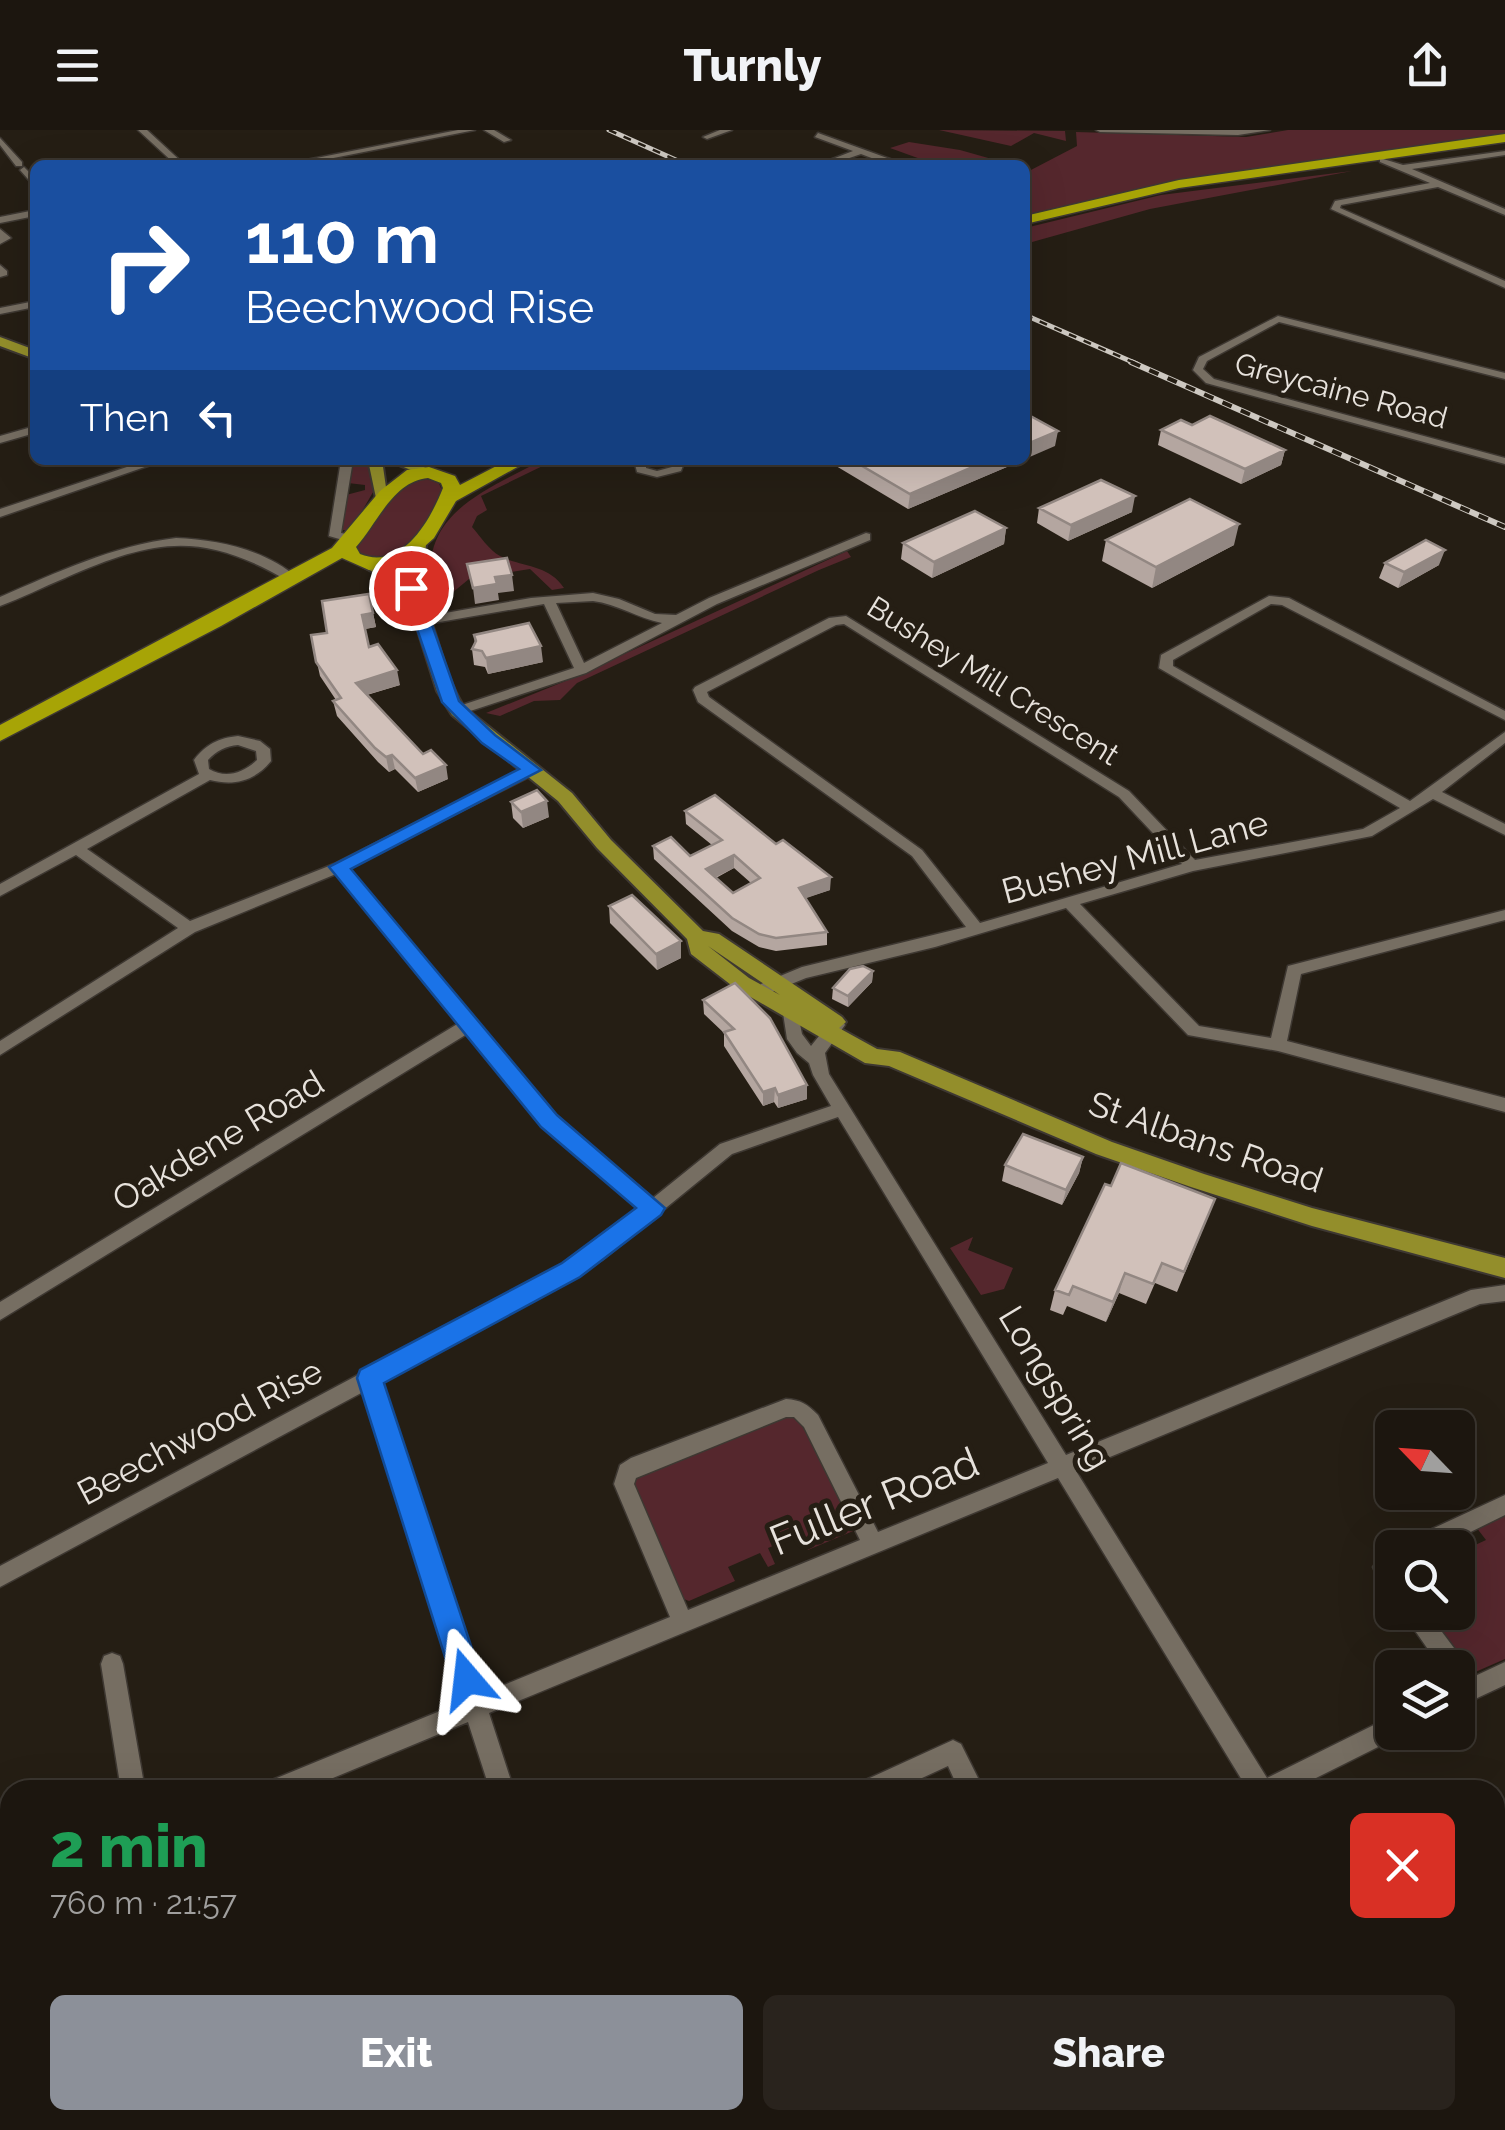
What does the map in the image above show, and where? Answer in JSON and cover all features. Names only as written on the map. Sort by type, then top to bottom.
[{"type":"highway","points":[[1285,169],[1383,160],[1505,141]]},
{"type":"highway","points":[[1030,219],[1179,184],[1505,141]]},
{"type":"highway","points":[[0,734],[350,543],[403,478],[468,465]]},
{"type":"highway","points":[[448,498],[511,465]]},
{"type":"highway","points":[[293,577],[398,560],[418,544],[452,488],[449,480],[432,473]]},
{"type":"highway","points":[[350,543],[350,556],[367,566]]},
{"type":"main road","points":[[0,341],[30,352]]},
{"type":"main road","points":[[376,465],[383,498]]},
{"type":"main road","points":[[409,465],[432,473]]},
{"type":"main road","name":"St Albans Road","points":[[418,544],[411,588],[446,694],[458,711],[565,797],[604,844],[697,937],[712,939],[792,1013],[833,1029]]},
{"type":"main road","points":[[367,566],[391,574],[411,588]]},
{"type":"main road","name":"St Albans Road","points":[[767,988],[873,1057],[892,1058],[1104,1148],[1312,1218],[1505,1268]]},
{"type":"street","points":[[142,130],[175,160]]},
{"type":"street","points":[[312,160],[471,130]]},
{"type":"street","points":[[488,130],[507,140]]},
{"type":"street","points":[[707,136],[728,130]]},
{"type":"street","points":[[830,130],[818,135],[884,160]]},
{"type":"street","points":[[1100,130],[1266,130]]},
{"type":"street","points":[[0,140],[30,177]]},
{"type":"street","points":[[835,160],[861,151]]},
{"type":"street","points":[[1400,168],[1505,153]]},
{"type":"street","points":[[1383,160],[1505,212]]},
{"type":"street","points":[[1438,184],[1338,203],[1335,210],[1505,285]]},
{"type":"street","points":[[1476,200],[1505,196]]},
{"type":"street","points":[[0,220],[30,214]]},
{"type":"street","points":[[0,232],[6,238],[0,241]]},
{"type":"street","points":[[0,311],[30,305]]},
{"type":"street","name":"Greycaine Road","points":[[1505,376],[1278,319],[1203,359],[1198,370],[1210,381],[1505,461]]},
{"type":"street","points":[[0,440],[30,431]]},
{"type":"street","points":[[0,513],[144,465]]},
{"type":"street","points":[[345,465],[335,536],[350,543]]},
{"type":"street","points":[[639,465],[657,474],[677,469],[678,465]]},
{"type":"street","points":[[343,488],[362,488]]},
{"type":"street","points":[[458,711],[580,670],[676,619],[866,537]]},
{"type":"street","points":[[0,602],[111,554],[147,544],[229,547],[293,577]]},
{"type":"street","points":[[422,621],[595,597],[618,602],[636,614],[676,619]]},
{"type":"street","points":[[1411,808],[1166,668],[1166,658],[1269,600],[1285,601],[1505,716]]},
{"type":"street","points":[[549,602],[580,670]]},
{"type":"street","points":[[636,614],[638,641]]},
{"type":"street","name":"Bushey Mill Crescent","points":[[977,930],[917,853],[703,699],[700,690],[833,621],[846,620],[1124,794],[1192,866]]},
{"type":"street","name":"Bushey Mill Lane","points":[[767,988],[1192,866],[1367,833],[1411,808],[1505,736]]},
{"type":"street","points":[[0,1049],[189,928],[339,867],[532,770]]},
{"type":"street","points":[[0,892],[208,775]]},
{"type":"street","points":[[1432,793],[1505,830]]},
{"type":"street","points":[[75,847],[189,928]]},
{"type":"street","points":[[339,867],[549,1121],[653,1208]]},
{"type":"street","points":[[1068,901],[1194,1031],[1278,1045],[1505,1105]]},
{"type":"street","points":[[1278,1045],[1294,970],[1505,914]]},
{"type":"street","name":"Longspring","points":[[792,1013],[798,1047],[814,1058],[1258,1780]]},
{"type":"street","name":"Oakdene Road","points":[[0,1312],[469,1025]]},
{"type":"street","points":[[814,1058],[815,1049],[833,1029]]},
{"type":"street","name":"Beechwood Rise","points":[[0,1577],[571,1270],[726,1149],[843,1109]]},
{"type":"street","name":"Fuller Road","points":[[300,1780],[1478,1296],[1505,1293]]},
{"type":"street","points":[[370,1378],[499,1780]]},
{"type":"street","points":[[683,1623],[624,1484],[627,1472],[638,1465],[786,1408],[799,1410],[811,1422],[874,1544]]},
{"type":"street","points":[[1452,1530],[1505,1505]]},
{"type":"street","points":[[112,1664],[131,1780]]},
{"type":"street","points":[[1475,1678],[1505,1673]]},
{"type":"street","points":[[1285,1780],[1375,1736]]},
{"type":"street","points":[[891,1780],[953,1752],[967,1780]]},
{"type":"shaded area","points":[[939,130],[1065,131],[1066,141],[1034,133],[1011,146]]},
{"type":"shaded area","points":[[1288,130],[1505,130],[1175,180],[1030,214],[1030,170],[1077,146],[1076,132],[1246,137]]},
{"type":"shaded area","points":[[909,142],[995,160],[923,160],[890,148]]},
{"type":"shaded area","points":[[1352,171],[1150,209],[1030,243],[1030,227],[1161,195]]},
{"type":"shaded area","points":[[350,465],[369,465],[376,487],[351,530],[341,530],[346,495],[365,490],[365,485],[348,483]]},
{"type":"shaded area","points":[[533,465],[545,465],[481,496],[487,510],[477,516],[472,527],[496,553],[543,570],[564,588],[552,590],[530,569],[469,579],[446,598],[435,599],[431,571],[434,547],[443,527],[458,510],[498,483]]},
{"type":"shaded area","points":[[421,478],[438,481],[443,493],[419,531],[391,555],[361,556],[356,547],[400,486]]},
{"type":"shaded area","points":[[847,551],[851,557],[577,683],[560,700],[534,701],[500,716],[486,713],[568,680]]},
{"type":"shaded area","points":[[973,1237],[968,1250],[1013,1268],[1004,1289],[981,1295],[950,1248]]},
{"type":"shaded area","points":[[783,1413],[796,1414],[858,1529],[808,1550],[800,1535],[768,1548],[775,1564],[768,1567],[760,1553],[728,1567],[735,1581],[689,1601],[681,1598],[633,1482],[637,1475]]},
{"type":"shaded area","points":[[1505,1514],[1505,1659],[1475,1672],[1475,1650],[1450,1650],[1437,1632],[1475,1630],[1475,1545],[1486,1540],[1476,1527]]},
{"type":"building","points":[[1030,416],[1058,431],[1030,443]]},
{"type":"building","points":[[1210,416],[1285,450],[1245,469],[1161,430],[1181,420],[1192,425]]},
{"type":"building","points":[[861,465],[977,465],[910,494]]},
{"type":"building","points":[[1101,480],[1135,496],[1071,525],[1039,508]]},
{"type":"building","points":[[1190,499],[1239,524],[1156,567],[1106,540]]},
{"type":"building","points":[[975,511],[1006,528],[934,562],[903,543]]},
{"type":"building","points":[[1426,540],[1445,550],[1404,572],[1385,563]]},
{"type":"building","points":[[507,558],[512,575],[495,577],[497,584],[473,588],[467,564]]},
{"type":"building","points":[[369,594],[373,613],[362,615],[369,647],[378,644],[397,670],[356,683],[423,754],[431,750],[446,765],[415,778],[392,755],[386,757],[375,748],[333,701],[341,698],[316,662],[311,635],[327,633],[322,601]]},
{"type":"building","points":[[529,623],[541,646],[486,658],[482,651],[472,649],[474,635]]},
{"type":"building","points":[[537,790],[547,801],[521,812],[511,802]]},
{"type":"building","points":[[715,795],[776,844],[783,840],[831,877],[799,888],[827,932],[776,938],[759,934],[732,918],[653,846],[671,837],[690,856],[722,840],[685,811]],"holes":[[[734,855],[760,878],[733,893],[706,869]]]},
{"type":"building","points":[[632,895],[681,941],[656,954],[609,906]]},
{"type":"building","points":[[863,966],[873,971],[848,996],[833,988],[850,969]]},
{"type":"building","points":[[735,983],[770,1018],[807,1085],[778,1095],[775,1088],[763,1092],[724,1032],[734,1029],[703,1000]]},
{"type":"building","points":[[1023,1134],[1083,1157],[1066,1190],[1005,1165]]},
{"type":"building","points":[[1121,1163],[1215,1199],[1184,1272],[1162,1263],[1153,1284],[1125,1273],[1113,1302],[1073,1286],[1069,1295],[1055,1290],[1105,1184],[1111,1186]]},
{"type":"railway","points":[[609,130],[676,160]]},
{"type":"railway","points":[[1030,317],[1137,364]]},
{"type":"railway","points":[[1131,362],[1505,527]]},
{"type":"route","points":[[411,588],[451,702],[488,739],[532,770],[339,867],[549,1121],[653,1208],[571,1270],[370,1378],[467,1679]]}]
